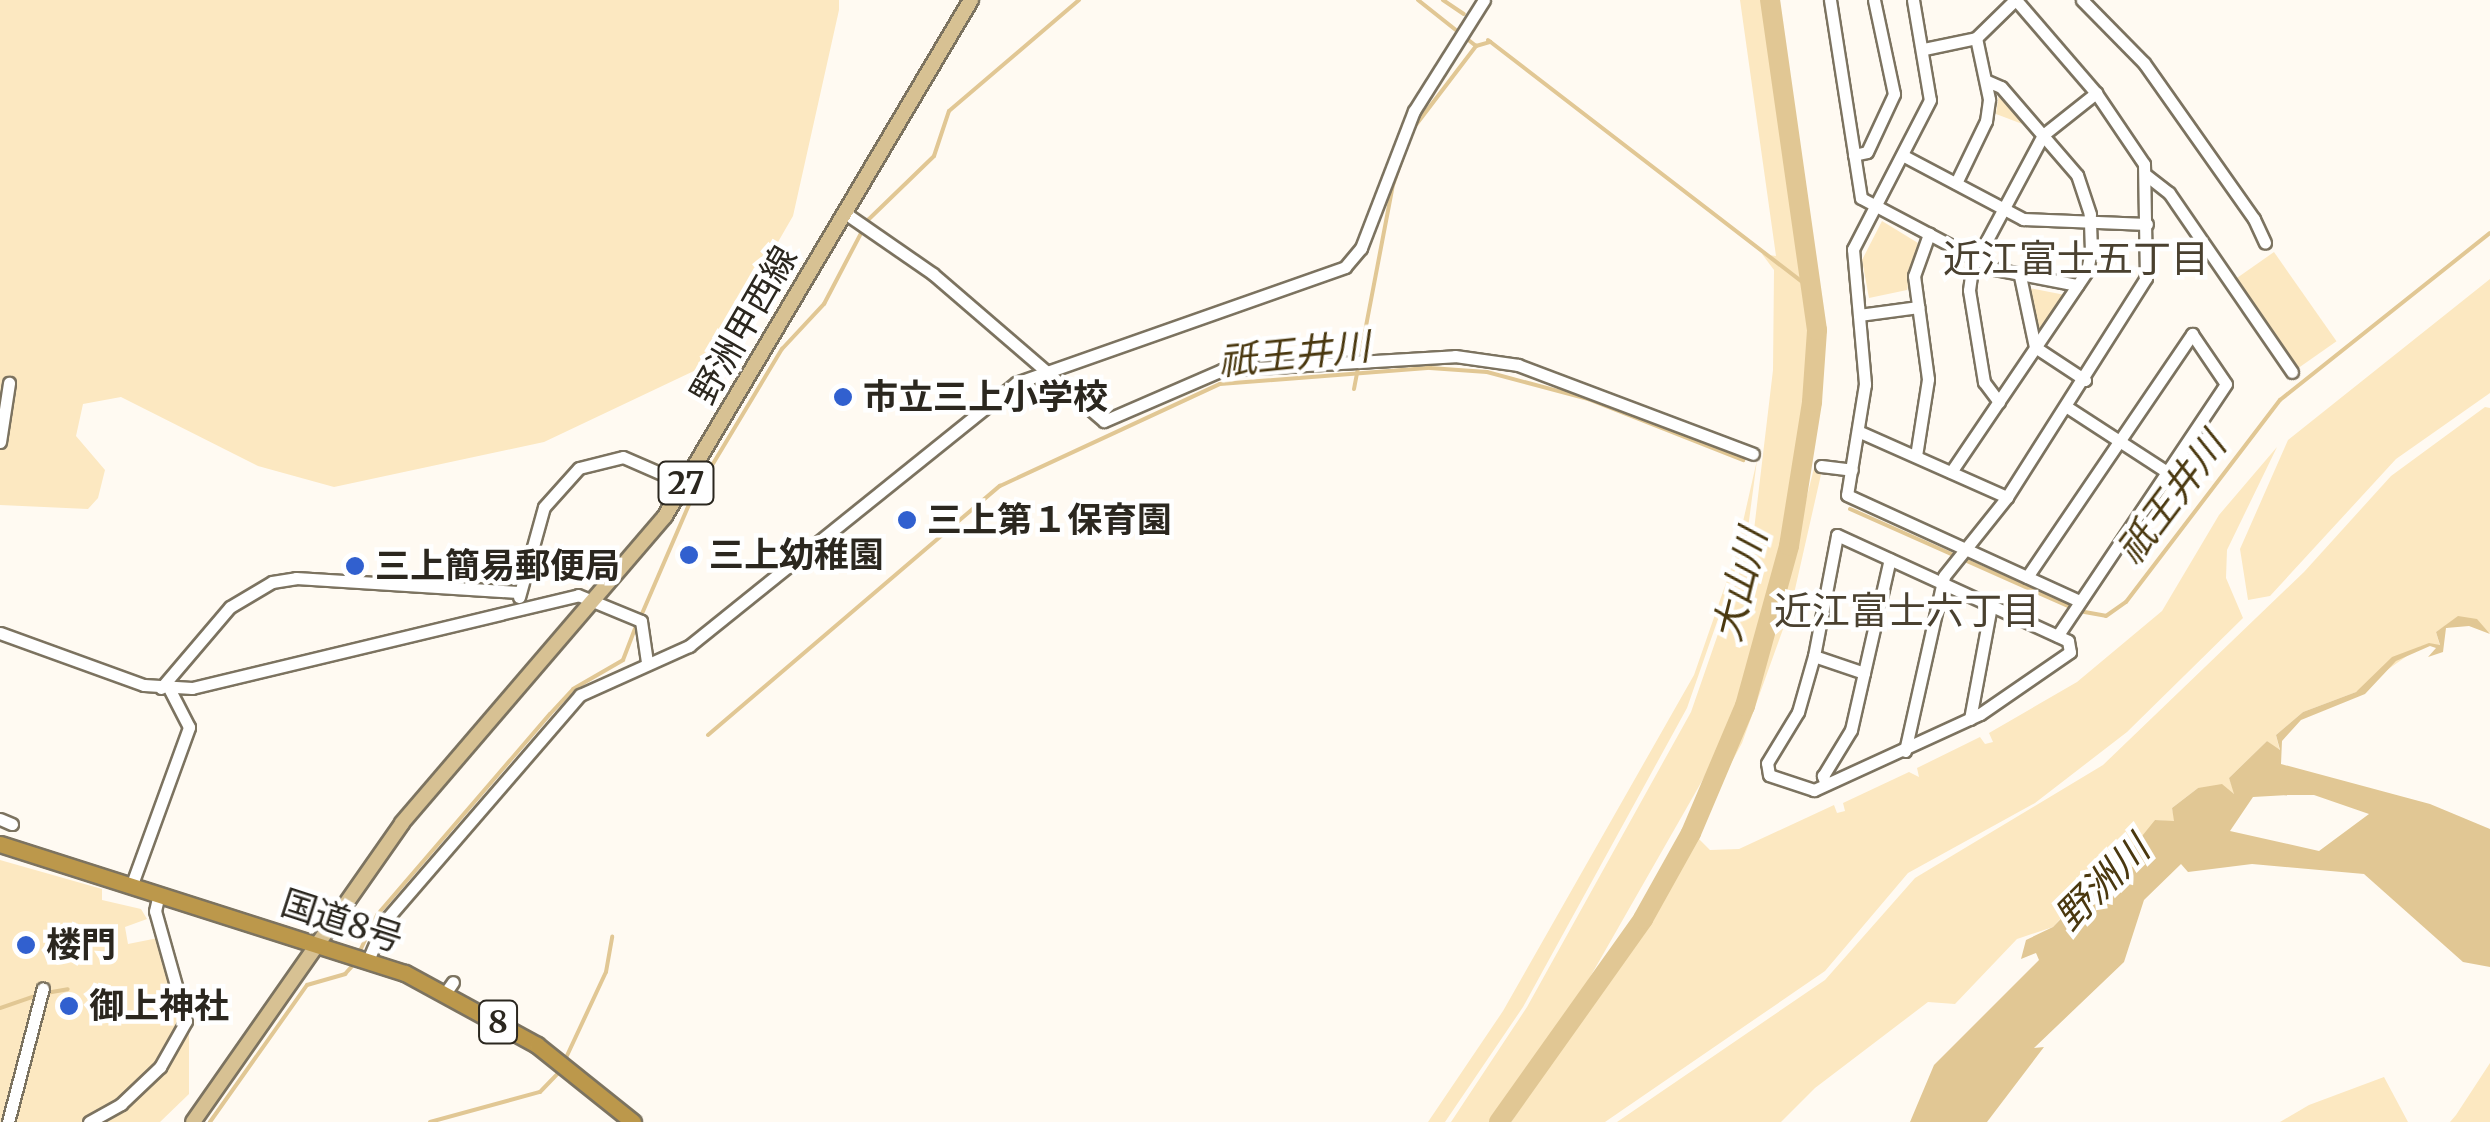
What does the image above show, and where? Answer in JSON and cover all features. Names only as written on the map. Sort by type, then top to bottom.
[{"type":"highway","name":"国道8号","points":[[0,844],[369,958],[449,987],[569,1067],[633,1122]]},
{"type":"main road","name":"野洲甲西線","points":[[194,1122],[458,751],[590,602],[685,484],[970,0]]},
{"type":"street","points":[[369,958],[384,922],[580,695],[689,646],[1003,393],[1046,371],[1345,267],[1361,248],[1414,111],[1484,0]]},
{"type":"street","points":[[1830,0],[1861,198],[1977,259],[2020,276],[2077,285]]},
{"type":"street","points":[[1854,155],[1867,152],[1894,94],[1874,0]]},
{"type":"street","points":[[1913,0],[1930,100],[1853,248],[1866,384],[1848,495],[2080,600]]},
{"type":"street","points":[[1924,50],[1976,38],[2016,0],[2096,93],[2146,175],[2169,193],[2292,372]]},
{"type":"street","points":[[2082,0],[2144,64],[2254,219],[2265,243]]},
{"type":"street","points":[[1956,183],[1986,121],[1987,81],[1976,38]]},
{"type":"street","points":[[1951,472],[2087,271],[2090,224],[2077,176],[2002,87],[1987,81]]},
{"type":"street","points":[[1999,402],[1984,382],[1968,290],[1977,259],[2043,135],[2096,93]]},
{"type":"street","points":[[1904,156],[2004,209],[2047,224],[2147,224]]},
{"type":"street","points":[[1905,750],[1942,583],[2007,497],[2144,289],[2146,175]]},
{"type":"street","points":[[845,213],[934,274],[1104,421],[1222,370],[1455,356],[1518,366],[1753,454]]},
{"type":"street","points":[[1916,456],[1928,378],[1916,263],[1928,234]]},
{"type":"street","points":[[2020,276],[2036,347],[2084,380]]},
{"type":"street","points":[[1859,315],[1918,307]]},
{"type":"street","points":[[2027,576],[2192,334],[2226,384],[2056,636]]},
{"type":"street","points":[[0,442],[9,384]]},
{"type":"street","points":[[2067,407],[2166,472]]},
{"type":"street","points":[[1860,432],[2007,497]]},
{"type":"street","points":[[521,606],[518,592],[544,506],[579,468],[623,458],[685,484]]},
{"type":"street","points":[[1821,466],[1852,470]]},
{"type":"street","points":[[1837,535],[1942,583],[2068,642],[2070,652],[1970,719],[1814,790],[1769,774],[1767,764],[1798,712],[1814,656],[1837,535]]},
{"type":"street","points":[[1826,784],[1823,776],[1851,730],[1890,559]]},
{"type":"street","points":[[166,689],[230,607],[272,582],[296,578],[518,592]]},
{"type":"street","points":[[0,633],[166,689],[578,595],[641,621],[647,662]]},
{"type":"street","points":[[1970,719],[1990,606]]},
{"type":"street","points":[[1814,656],[1864,673]]},
{"type":"street","points":[[132,884],[190,727],[166,689]]},
{"type":"street","points":[[89,1122],[121,1104],[160,1067],[186,1021],[155,911],[159,892]]},
{"type":"street","points":[[8,1122],[44,988]]},
{"type":"shaded area","points":[[0,0],[839,0],[839,10],[793,216],[718,346],[696,370],[544,442],[334,487],[258,466],[121,397],[83,404],[76,436],[105,470],[98,498],[88,509],[0,505]]},
{"type":"shaded area","points":[[1740,0],[1776,0],[1816,278],[1813,430],[1779,598],[1714,760],[1533,1077],[1504,1122],[1451,1122],[1527,1007],[1691,712],[1754,530],[1773,370],[1774,270],[1762,254],[1776,256]]},
{"type":"shaded area","points":[[1999,93],[2024,119],[2025,125],[1996,114]]},
{"type":"shaded area","points":[[1882,221],[1918,243],[1907,290],[1869,298],[1862,260]]},
{"type":"shaded area","points":[[2274,252],[2337,341],[2298,368],[2235,279]]},
{"type":"shaded area","points":[[2490,279],[2490,393],[2396,459],[2270,596],[2248,600],[2240,549],[2288,440]]},
{"type":"shaded area","points":[[2029,288],[2065,295],[2040,336],[2035,330]]},
{"type":"shaded area","points":[[2485,407],[2490,408],[2490,633],[2458,617],[2436,632],[2440,646],[2421,646],[2356,692],[2303,712],[2276,735],[2280,752],[2267,741],[2229,778],[2235,794],[2198,788],[2172,808],[2175,822],[2155,820],[2134,868],[2088,888],[2053,927],[2017,939],[1955,1004],[1928,1002],[1815,1088],[1781,1122],[1617,1122],[1825,980],[1915,878],[2103,765],[2304,572],[2391,476]]},
{"type":"shaded area","points":[[2277,447],[2227,550],[2226,578],[2243,618],[2127,732],[2035,803],[1908,873],[1825,971],[1605,1122],[1511,1122],[1569,1037],[1732,745],[1765,665],[1814,468],[1822,470],[1791,607],[1742,743],[1698,824],[1698,838],[1710,850],[1739,849],[1834,805],[1837,813],[1845,811],[1843,803],[1909,772],[1919,777],[1917,768],[1980,737],[1985,744],[1993,742],[1989,733],[2077,682],[2162,611],[2219,515]]},
{"type":"shaded area","points":[[1757,460],[1747,536],[1687,708],[1523,1007],[1445,1122],[1428,1122],[1503,1011],[1694,675],[1735,557]]},
{"type":"shaded area","points":[[0,860],[102,889],[102,900],[141,909],[147,919],[125,927],[128,944],[158,938],[189,1027],[189,1094],[160,1122],[0,1122]]},
{"type":"shaded area","points":[[2490,1063],[2490,1122],[2450,1122],[2456,1115]]},
{"type":"shaded area","points":[[2384,1077],[2408,1122],[2280,1122],[2309,1105]]},
{"type":"water","name":"野洲川","points":[[2458,616],[2477,619],[2490,634],[2469,626],[2446,628],[2443,652],[2428,657],[2436,648],[2430,646],[2396,661],[2365,694],[2301,720],[2282,741],[2281,764],[2430,804],[2490,829],[2490,967],[2463,962],[2364,874],[2252,864],[2188,872],[2181,864],[2144,900],[2124,962],[2034,1048],[2044,1047],[1987,1122],[1910,1122],[1934,1065],[2039,960],[2036,953],[2021,959],[2026,940],[2053,927],[2107,871],[2133,867],[2130,851],[2155,820],[2174,821],[2172,808],[2198,788],[2222,784],[2234,794],[2229,778],[2267,741],[2280,750],[2276,735],[2303,712],[2356,692],[2392,657],[2429,643],[2440,645],[2436,632]],"holes":[[[2314,795],[2369,814],[2319,851],[2230,831],[2253,797]]]},
{"type":"waterway","points":[[641,616],[690,502],[782,349],[824,304],[868,220],[934,156],[949,111],[1079,0]]},
{"type":"waterway","points":[[1418,0],[1476,46]]},
{"type":"waterway","points":[[1443,0],[1464,14]]},
{"type":"waterway","name":"大山川","points":[[1499,1122],[1643,919],[1691,833],[1745,706],[1789,546],[1812,402],[1817,330],[1770,0]]},
{"type":"waterway","points":[[1488,40],[1811,289]]},
{"type":"waterway","points":[[1412,130],[1476,46],[1490,42]]},
{"type":"waterway","points":[[1354,389],[1393,185],[1407,144]]},
{"type":"waterway","name":"祇王井川","points":[[2079,611],[2106,616],[2126,602],[2280,400],[2490,233]]},
{"type":"waterway","name":"祇王井川","points":[[708,735],[1000,486],[1220,384],[1430,368],[1487,372],[1588,399],[1743,460]]},
{"type":"waterway","points":[[1850,509],[2070,607]]},
{"type":"waterway","points":[[358,955],[377,915],[550,714],[573,689],[623,660],[637,624]]},
{"type":"waterway","name":"祇王井川","points":[[564,1062],[606,972],[612,937]]},
{"type":"waterway","points":[[210,1122],[307,985],[345,974],[354,964]]},
{"type":"waterway","points":[[46,993],[68,989]]},
{"type":"waterway","points":[[0,1008],[37,995]]},
{"type":"waterway","name":"祇王井川","points":[[430,1122],[540,1092],[560,1071]]},
{"type":"place","name":"市立三上小学校","points":[[843,397]]},
{"type":"place","name":"三上第１保育園","points":[[907,520]]},
{"type":"place","name":"三上幼稚園","points":[[689,555]]},
{"type":"place","name":"三上簡易郵便局","points":[[355,566]]},
{"type":"place","name":"楼門","points":[[26,945]]},
{"type":"place","name":"御上神社","points":[[69,1006]]},
{"type":"district","name":"近江富士五丁目","points":[[2076,259]]},
{"type":"district","name":"近江富士六丁目","points":[[1907,611]]}]
